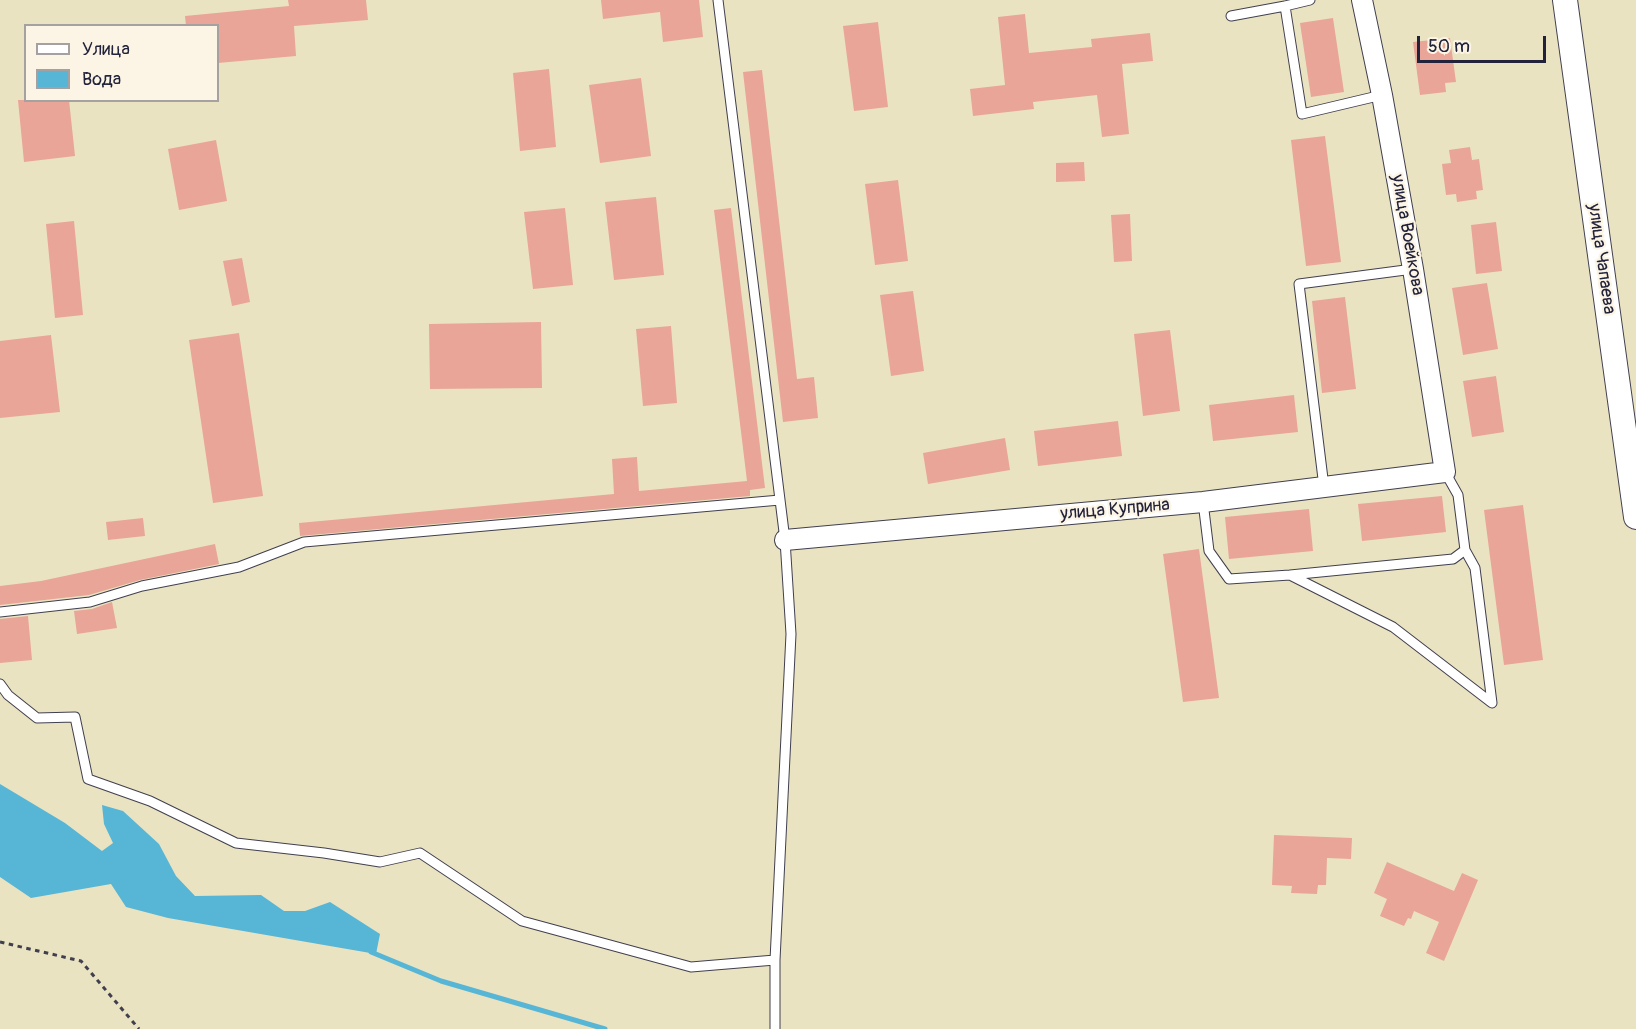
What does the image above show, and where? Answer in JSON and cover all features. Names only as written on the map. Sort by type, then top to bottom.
[{"type":"street","name":"улица Воейкова","points":[[1362,0],[1382,95],[1413,269],[1445,471]]},
{"type":"street","name":"улица Чапаева","points":[[1565,0],[1636,517]]},
{"type":"street","name":"улица Куприна","points":[[785,540],[1203,501],[1445,471]]},
{"type":"lane","points":[[718,0],[785,540],[791,634],[775,960],[775,1029]]},
{"type":"lane","points":[[1231,16],[1310,0]]},
{"type":"lane","points":[[1285,6],[1302,114],[1382,95]]},
{"type":"lane","points":[[1324,487],[1299,284],[1413,269]]},
{"type":"lane","points":[[1290,575],[1393,627],[1492,703],[1475,568],[1465,550],[1458,495],[1445,471]]},
{"type":"lane","points":[[0,612],[90,602],[142,586],[239,567],[304,542],[780,500]]},
{"type":"lane","points":[[1203,501],[1209,551],[1229,579],[1453,560],[1465,550]]},
{"type":"lane","points":[[0,684],[8,695],[37,718],[75,717],[88,780],[150,801],[236,843],[380,862],[420,853],[522,921],[691,967],[775,960]]},
{"type":"path","points":[[0,942],[81,961],[139,1029]]},
{"type":"water","points":[[0,784],[65,823],[102,851],[113,843],[104,824],[102,805],[123,811],[159,844],[176,876],[195,896],[261,895],[284,911],[305,911],[330,902],[380,934],[376,954],[168,918],[126,907],[111,884],[31,898],[0,877]]},
{"type":"building","points":[[288,0],[366,0],[368,20],[294,26],[296,56],[219,63],[219,24],[186,24],[185,16],[289,6]]},
{"type":"building","points":[[601,0],[699,0],[703,37],[663,42],[660,12],[603,19]]},
{"type":"building","points":[[1025,14],[1029,53],[1092,47],[1091,39],[1150,33],[1153,61],[1122,64],[1129,134],[1102,137],[1097,95],[1033,102],[1034,109],[973,116],[970,89],[1005,85],[998,17]]},
{"type":"building","points":[[1333,18],[1344,92],[1311,97],[1300,23]]},
{"type":"building","points":[[878,22],[888,107],[854,111],[843,26]]},
{"type":"building","points":[[1450,38],[1456,82],[1445,83],[1446,92],[1420,95],[1413,42]]},
{"type":"building","points":[[549,69],[556,147],[520,151],[513,73]]},
{"type":"building","points":[[762,70],[797,379],[814,377],[818,418],[783,422],[743,72]]},
{"type":"building","points":[[641,78],[651,156],[600,163],[589,85]]},
{"type":"building","points":[[18,100],[69,102],[75,156],[24,162]]},
{"type":"building","points":[[1325,136],[1341,262],[1306,266],[1291,140]]},
{"type":"building","points":[[216,140],[227,201],[179,210],[168,149]]},
{"type":"building","points":[[1470,147],[1472,160],[1479,159],[1483,190],[1476,191],[1477,199],[1457,202],[1456,194],[1446,195],[1442,164],[1451,163],[1449,150]]},
{"type":"building","points":[[1084,162],[1085,181],[1056,182],[1056,163]]},
{"type":"building","points":[[898,180],[908,261],[875,265],[865,184]]},
{"type":"building","points":[[656,197],[664,275],[614,280],[605,202]]},
{"type":"building","points":[[565,208],[573,285],[533,289],[524,212]]},
{"type":"building","points":[[731,208],[765,488],[750,490],[750,496],[300,536],[299,523],[614,494],[612,459],[637,457],[639,491],[747,481],[714,210]]},
{"type":"building","points":[[1130,214],[1132,261],[1114,262],[1111,215]]},
{"type":"building","points":[[74,221],[83,315],[55,318],[46,224]]},
{"type":"building","points":[[1496,222],[1502,271],[1476,274],[1471,225]]},
{"type":"building","points":[[242,258],[250,302],[232,306],[223,261]]},
{"type":"building","points":[[1487,283],[1498,349],[1463,355],[1452,288]]},
{"type":"building","points":[[913,291],[924,371],[891,376],[880,295]]},
{"type":"building","points":[[1345,297],[1356,389],[1322,393],[1312,301]]},
{"type":"building","points":[[541,322],[542,388],[430,389],[429,324]]},
{"type":"building","points":[[671,326],[677,403],[643,406],[636,329]]},
{"type":"building","points":[[1170,330],[1180,411],[1143,416],[1134,334]]},
{"type":"building","points":[[239,333],[263,496],[213,503],[189,340]]},
{"type":"building","points":[[51,335],[60,412],[0,418],[0,341]]},
{"type":"building","points":[[1496,376],[1504,432],[1472,437],[1463,381]]},
{"type":"building","points":[[1294,395],[1298,432],[1213,441],[1209,405]]},
{"type":"building","points":[[1118,421],[1122,456],[1038,466],[1034,431]]},
{"type":"building","points":[[1005,438],[1010,470],[928,484],[923,453]]},
{"type":"building","points":[[1442,496],[1446,532],[1362,541],[1358,504]]},
{"type":"building","points":[[1523,505],[1543,660],[1504,665],[1484,510]]},
{"type":"building","points":[[1309,509],[1313,551],[1229,559],[1225,517]]},
{"type":"building","points":[[143,518],[145,536],[108,540],[106,522]]},
{"type":"building","points":[[215,544],[219,564],[140,580],[89,595],[0,605],[0,586],[41,581]]},
{"type":"building","points":[[1199,549],[1219,698],[1183,702],[1163,554]]},
{"type":"building","points":[[112,602],[117,628],[77,634],[74,611],[92,609]]},
{"type":"building","points":[[28,616],[32,660],[0,663],[0,619]]},
{"type":"building","points":[[1274,835],[1352,838],[1351,859],[1327,858],[1326,885],[1318,885],[1317,894],[1291,893],[1292,886],[1272,885]]},
{"type":"building","points":[[1387,862],[1454,891],[1462,873],[1478,880],[1444,961],[1426,953],[1439,922],[1414,911],[1411,919],[1408,918],[1404,926],[1380,916],[1387,899],[1374,893]]},
{"type":"waterway","points":[[371,952],[441,981],[605,1029]]}]
